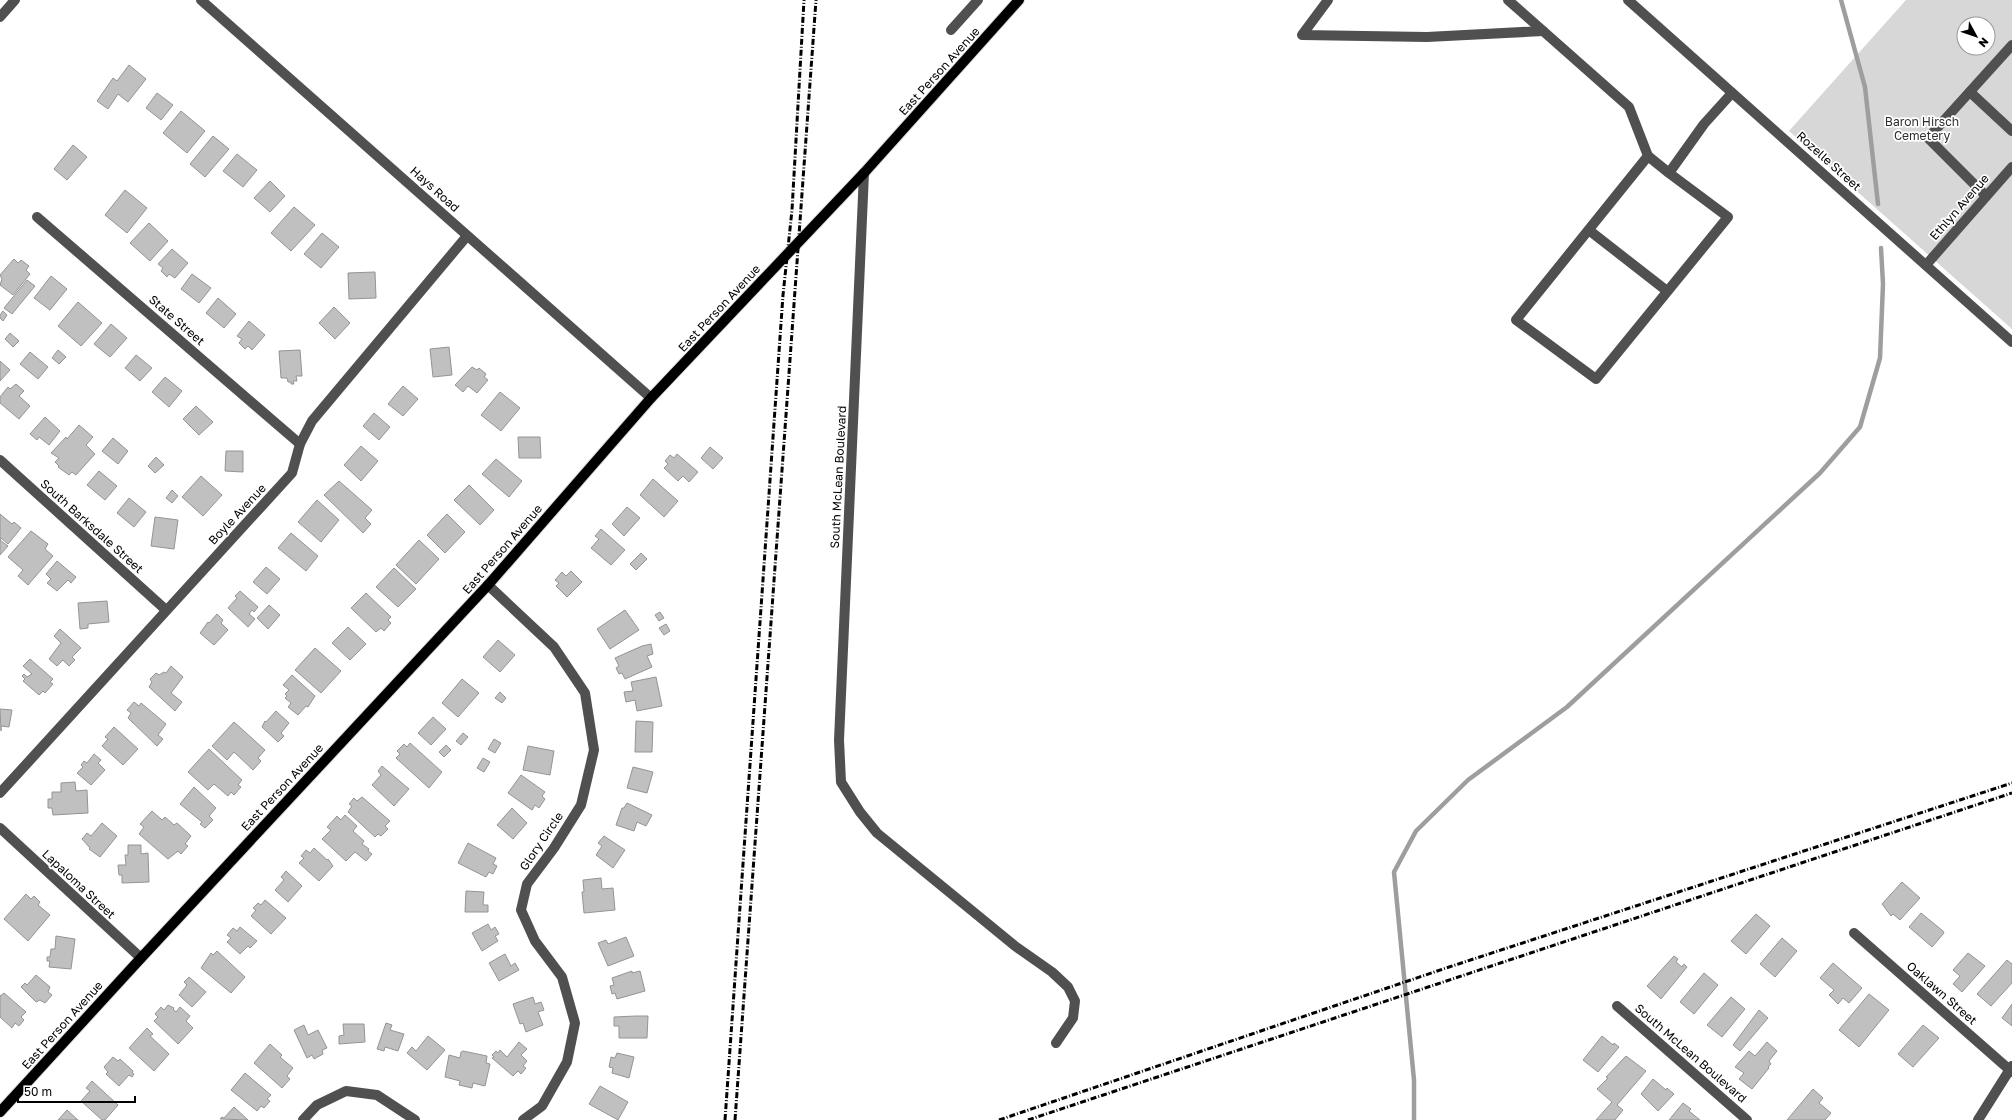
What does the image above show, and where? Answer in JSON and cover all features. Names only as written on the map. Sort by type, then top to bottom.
[{"type":"main road","name":"East Person Avenue","points":[[0,1112],[488,585],[651,398],[864,173],[1019,0]]},
{"type":"street","points":[[0,17],[15,0]]},
{"type":"street","name":"Hays Road","points":[[201,0],[651,398]]},
{"type":"street","points":[[951,30],[978,0]]},
{"type":"street","points":[[1328,0],[1302,35],[1427,37],[1543,31]]},
{"type":"street","points":[[1508,0],[1629,107],[1648,156],[1728,217],[1596,379],[1516,320],[1590,230],[1648,156]]},
{"type":"street","name":"Rozelle Street","points":[[1628,0],[2012,342]]},
{"type":"street","points":[[1986,196],[1928,138],[2012,45]]},
{"type":"street","points":[[1970,92],[2012,131]]},
{"type":"street","points":[[1669,173],[1704,124],[1732,93]]},
{"type":"street","name":"Ethlyn Avenue","points":[[1926,265],[2012,167]]},
{"type":"street","name":"South McLean Boulevard","points":[[864,173],[839,740],[841,782],[860,812],[877,833],[1014,946],[1052,972],[1068,987],[1075,1001],[1073,1018],[1056,1043]]},
{"type":"street","name":"State Street","points":[[37,217],[300,444]]},
{"type":"street","points":[[1590,230],[1667,291]]},
{"type":"street","name":"Boyle Avenue","points":[[0,793],[292,473],[300,444],[312,421],[467,236]]},
{"type":"street","name":"South Barksdale Street","points":[[0,460],[166,610]]},
{"type":"street","name":"Glory Circle","points":[[488,585],[554,647],[585,693],[594,750],[581,804],[554,848],[527,884],[521,910],[535,941],[562,977],[575,1023],[567,1062],[542,1106],[523,1120]]},
{"type":"street","name":"Lapaloma Street","points":[[0,828],[141,958]]},
{"type":"street","name":"Oaklawn Street","points":[[1854,933],[2011,1069]]},
{"type":"street","name":"South McLean Boulevard","points":[[1617,1006],[1747,1120]]},
{"type":"street","points":[[1978,1120],[2011,1069]]},
{"type":"street","points":[[303,1120],[317,1105],[346,1091],[377,1095],[414,1120]]},
{"type":"green space","name":"Baron Hirsch Cemetery","points":[[1906,0],[2012,0],[2012,329],[1789,131]]},
{"type":"building","points":[[129,65],[146,79],[128,102],[118,94],[108,109],[97,101],[113,78],[117,81]]},
{"type":"building","points":[[157,93],[173,105],[161,120],[146,108]]},
{"type":"building","points":[[181,111],[205,131],[187,153],[163,133]]},
{"type":"building","points":[[213,136],[229,149],[205,177],[190,164]]},
{"type":"building","points":[[73,145],[87,157],[67,180],[54,169]]},
{"type":"building","points":[[237,154],[257,170],[243,187],[223,171]]},
{"type":"building","points":[[270,181],[285,196],[270,212],[254,198]]},
{"type":"building","points":[[125,190],[147,208],[127,233],[105,215]]},
{"type":"building","points":[[294,207],[315,225],[291,251],[271,233]]},
{"type":"building","points":[[149,223],[168,241],[150,261],[130,243]]},
{"type":"building","points":[[322,233],[339,247],[321,268],[304,254]]},
{"type":"building","points":[[172,249],[188,263],[175,278],[169,274],[167,277],[161,271],[163,268],[158,264]]},
{"type":"building","points":[[14,259],[18,263],[21,260],[29,266],[26,270],[30,274],[13,295],[0,285],[2,279],[0,275]]},
{"type":"building","points":[[375,272],[376,298],[349,299],[348,273]]},
{"type":"building","points":[[192,274],[211,288],[199,303],[181,289]]},
{"type":"building","points":[[51,276],[67,289],[50,310],[34,298]]},
{"type":"building","points":[[27,280],[35,286],[12,314],[4,308]]},
{"type":"building","points":[[218,298],[236,314],[224,328],[206,313]]},
{"type":"building","points":[[78,302],[102,323],[81,346],[58,326]]},
{"type":"building","points":[[334,307],[350,323],[335,339],[319,323]]},
{"type":"building","points":[[3,311],[7,315],[3,321],[0,318],[0,315]]},
{"type":"building","points":[[249,321],[265,335],[252,350],[248,346],[245,349],[239,343],[242,339],[237,336]]},
{"type":"building","points":[[111,324],[127,338],[110,357],[94,344]]},
{"type":"building","points":[[10,333],[19,341],[13,347],[5,339]]},
{"type":"building","points":[[449,347],[452,375],[433,377],[430,349]]},
{"type":"building","points":[[58,350],[66,357],[59,364],[52,358]]},
{"type":"building","points":[[300,350],[302,376],[296,376],[297,381],[293,381],[294,384],[291,384],[291,382],[288,382],[287,378],[281,378],[279,351]]},
{"type":"building","points":[[30,352],[48,367],[38,379],[20,364]]},
{"type":"building","points":[[136,355],[152,368],[140,381],[125,368]]},
{"type":"building","points":[[0,361],[10,370],[0,381]]},
{"type":"building","points":[[472,367],[477,370],[479,368],[486,374],[484,377],[488,380],[477,393],[468,386],[463,392],[455,385]]},
{"type":"building","points":[[165,377],[182,391],[169,407],[152,392]]},
{"type":"building","points":[[16,384],[24,391],[19,396],[30,406],[19,419],[0,403],[0,397],[8,387],[10,389]]},
{"type":"building","points":[[403,386],[418,399],[403,416],[388,404]]},
{"type":"building","points":[[500,392],[520,408],[501,431],[481,415]]},
{"type":"building","points":[[196,406],[213,422],[199,435],[183,419]]},
{"type":"building","points":[[374,413],[390,427],[379,440],[363,426]]},
{"type":"building","points":[[45,417],[60,431],[49,445],[39,437],[37,440],[30,434]]},
{"type":"building","points":[[79,425],[93,437],[86,445],[95,454],[76,475],[72,472],[69,475],[58,467],[59,466],[55,462],[59,458],[51,453],[66,437],[67,439]]},
{"type":"building","points":[[518,437],[540,437],[541,458],[519,458]]},
{"type":"building","points":[[113,438],[128,451],[118,464],[102,451]]},
{"type":"building","points":[[361,446],[378,461],[361,481],[344,465]]},
{"type":"building","points":[[710,447],[723,458],[713,469],[701,458]]},
{"type":"building","points":[[226,451],[243,451],[243,472],[225,471]]},
{"type":"building","points":[[677,454],[698,472],[689,482],[683,476],[678,481],[664,468],[668,464],[665,461],[670,455],[674,458]]},
{"type":"building","points":[[156,457],[164,465],[155,473],[148,466]]},
{"type":"building","points":[[496,459],[522,481],[509,497],[482,474]]},
{"type":"building","points":[[99,471],[117,486],[105,500],[87,485]]},
{"type":"building","points":[[201,476],[222,495],[203,516],[182,497]]},
{"type":"building","points":[[653,479],[678,501],[664,517],[640,495]]},
{"type":"building","points":[[339,481],[372,510],[365,518],[371,524],[363,533],[324,495]]},
{"type":"building","points":[[469,485],[494,510],[480,525],[454,500]]},
{"type":"building","points":[[172,490],[178,496],[172,503],[166,498]]},
{"type":"building","points":[[129,498],[146,512],[134,527],[117,513]]},
{"type":"building","points":[[317,500],[339,520],[321,542],[298,522]]},
{"type":"building","points":[[627,507],[640,518],[624,536],[612,524]]},
{"type":"building","points":[[0,514],[12,524],[14,522],[21,528],[8,544],[1,538],[0,540]]},
{"type":"building","points":[[447,514],[465,532],[445,553],[427,535]]},
{"type":"building","points":[[155,517],[178,520],[174,549],[151,546]]},
{"type":"building","points":[[601,529],[625,550],[611,565],[591,548],[599,539],[595,536]]},
{"type":"building","points":[[31,531],[48,544],[45,549],[53,556],[28,585],[18,576],[23,570],[8,557]]},
{"type":"building","points":[[291,533],[318,556],[306,571],[278,548]]},
{"type":"building","points":[[0,540],[8,546],[0,555]]},
{"type":"building","points":[[419,540],[439,559],[416,584],[396,565]]},
{"type":"building","points":[[641,553],[647,559],[636,570],[630,564]]},
{"type":"building","points":[[57,561],[76,577],[71,583],[68,580],[57,591],[47,583],[51,579],[46,574]]},
{"type":"building","points":[[266,567],[280,579],[267,594],[253,582]]},
{"type":"building","points":[[394,568],[416,589],[398,607],[376,587]]},
{"type":"building","points":[[571,571],[582,582],[567,597],[556,586],[559,583],[555,580],[562,572],[566,576]]},
{"type":"building","points":[[240,591],[258,607],[254,612],[252,610],[249,614],[255,619],[248,627],[228,608],[237,598],[235,596]]},
{"type":"building","points":[[366,593],[391,617],[388,620],[391,623],[384,631],[381,628],[376,632],[351,608]]},
{"type":"building","points":[[107,601],[109,622],[88,624],[88,628],[80,629],[78,603]]},
{"type":"building","points":[[269,605],[280,615],[268,629],[257,618]]},
{"type":"building","points":[[625,610],[639,630],[610,649],[597,629]]},
{"type":"building","points":[[660,612],[664,618],[659,621],[655,615]]},
{"type":"building","points":[[217,614],[223,620],[221,623],[228,630],[214,645],[200,633],[208,622],[209,623]]},
{"type":"building","points":[[666,624],[670,631],[664,635],[659,628]]},
{"type":"building","points":[[348,627],[366,644],[350,660],[332,643]]},
{"type":"building","points":[[60,629],[81,648],[72,657],[75,660],[69,666],[63,660],[57,666],[49,659],[61,643],[54,636]]},
{"type":"building","points":[[498,640],[515,655],[500,672],[483,657]]},
{"type":"building","points":[[651,644],[653,654],[647,656],[652,667],[625,679],[622,673],[619,674],[616,668],[619,666],[615,658],[642,646]]},
{"type":"building","points":[[315,648],[341,671],[321,693],[295,670]]},
{"type":"building","points":[[30,659],[53,679],[50,682],[53,684],[45,693],[43,691],[39,695],[23,681],[25,679],[22,676],[24,674],[27,677],[32,674],[23,666]]},
{"type":"building","points":[[171,666],[183,677],[171,693],[182,702],[175,711],[149,687],[152,682],[150,679],[156,673],[159,675],[164,672],[166,673]]},
{"type":"building","points":[[292,675],[315,696],[308,707],[306,706],[298,715],[288,707],[291,703],[285,698],[287,696],[285,694],[289,690],[283,685]]},
{"type":"building","points":[[656,677],[662,706],[637,711],[635,700],[626,702],[624,692],[633,691],[631,682]]},
{"type":"building","points":[[462,679],[479,693],[458,717],[442,703]]},
{"type":"building","points":[[500,692],[506,698],[502,703],[495,698]]},
{"type":"building","points":[[134,702],[139,706],[141,703],[166,724],[158,735],[163,739],[157,746],[128,718],[131,713],[127,710]]},
{"type":"building","points":[[0,709],[12,710],[9,727],[1,726],[1,731]]},
{"type":"building","points":[[276,711],[289,723],[281,733],[284,736],[278,742],[262,727],[265,721],[266,722]]},
{"type":"building","points":[[433,717],[446,729],[431,745],[418,733]]},
{"type":"building","points":[[636,721],[653,722],[652,752],[635,752]]},
{"type":"building","points":[[234,722],[265,750],[258,758],[261,761],[253,770],[234,752],[227,760],[212,746]]},
{"type":"building","points":[[114,727],[138,749],[123,765],[102,746],[108,739],[105,737]]},
{"type":"building","points":[[463,733],[468,737],[461,745],[456,741]]},
{"type":"building","points":[[494,739],[501,743],[495,753],[488,749]]},
{"type":"building","points":[[410,743],[442,772],[429,788],[396,758],[400,754],[397,751],[404,744],[407,747]]},
{"type":"building","points":[[446,745],[451,750],[444,757],[439,752]]},
{"type":"building","points":[[528,746],[554,751],[550,775],[523,770]]},
{"type":"building","points":[[209,749],[242,780],[238,785],[241,787],[234,795],[231,792],[228,796],[214,784],[208,790],[188,772]]},
{"type":"building","points":[[94,754],[101,760],[98,763],[105,770],[91,785],[77,773],[83,767],[81,765],[84,761],[87,763]]},
{"type":"building","points":[[483,758],[490,762],[484,772],[477,768]]},
{"type":"building","points":[[382,766],[409,789],[394,806],[372,785],[381,775],[378,771]]},
{"type":"building","points":[[633,767],[653,772],[647,793],[627,788]]},
{"type":"building","points":[[521,775],[545,792],[542,796],[545,799],[539,808],[535,805],[532,810],[508,793]]},
{"type":"building","points":[[75,782],[76,791],[87,790],[88,813],[53,815],[52,808],[48,808],[48,799],[52,799],[52,792],[61,792],[61,783]]},
{"type":"building","points":[[194,787],[216,808],[209,816],[213,820],[205,828],[200,824],[202,822],[180,804]]},
{"type":"building","points":[[362,797],[390,821],[385,826],[388,829],[381,836],[378,834],[375,837],[348,812],[352,806],[349,804],[354,798],[357,801]]},
{"type":"building","points":[[627,803],[652,815],[646,826],[637,822],[634,831],[616,825],[622,808],[624,808]]},
{"type":"building","points":[[512,808],[527,823],[513,839],[497,825]]},
{"type":"building","points":[[152,811],[162,820],[165,817],[174,825],[177,823],[191,836],[185,844],[188,846],[181,854],[178,851],[168,859],[139,834],[144,827],[140,824]]},
{"type":"building","points":[[345,815],[357,826],[353,831],[364,841],[362,844],[369,849],[368,851],[372,854],[366,861],[355,852],[346,861],[322,839],[331,830],[327,827],[337,816],[341,820]]},
{"type":"building","points":[[102,823],[117,836],[100,857],[89,849],[90,848],[82,839],[87,833],[91,836]]},
{"type":"building","points":[[604,836],[625,850],[613,868],[596,855],[602,846],[598,843]]},
{"type":"building","points":[[468,843],[496,858],[493,864],[497,866],[493,874],[489,872],[486,877],[458,863]]},
{"type":"building","points":[[128,845],[141,845],[141,854],[148,853],[149,882],[122,883],[122,875],[119,875],[118,865],[126,865],[125,855],[128,855]]},
{"type":"building","points":[[314,848],[327,860],[328,859],[333,866],[319,881],[299,863],[304,858],[301,856],[306,850],[310,853]]},
{"type":"building","points":[[286,871],[302,886],[288,902],[275,890],[284,880],[281,877]]},
{"type":"building","points":[[601,878],[602,889],[613,888],[615,910],[584,913],[582,892],[584,892],[583,880]]},
{"type":"building","points":[[1902,882],[1920,898],[1900,920],[1893,914],[1891,916],[1882,904]]},
{"type":"building","points":[[466,891],[484,892],[483,905],[488,905],[488,912],[465,912]]},
{"type":"building","points":[[26,894],[31,899],[34,896],[40,902],[38,905],[50,915],[28,941],[4,919]]},
{"type":"building","points":[[265,900],[286,918],[271,934],[251,916],[256,910],[253,908],[258,903],[261,905]]},
{"type":"building","points":[[1921,913],[1944,933],[1932,947],[1909,927]]},
{"type":"building","points":[[1756,914],[1770,926],[1746,954],[1731,941]]},
{"type":"building","points":[[488,924],[491,930],[495,927],[499,934],[495,936],[498,941],[482,951],[472,933]]},
{"type":"building","points":[[240,927],[257,941],[250,948],[248,946],[240,954],[227,942],[231,938],[227,935],[233,928],[237,931]]},
{"type":"building","points":[[56,936],[75,939],[71,969],[49,967],[50,961],[47,961],[47,957],[50,957],[51,949],[55,949]]},
{"type":"building","points":[[626,937],[634,956],[608,966],[598,943],[606,940],[608,944]]},
{"type":"building","points":[[1782,938],[1797,951],[1775,977],[1760,964]]},
{"type":"building","points":[[217,951],[245,977],[231,993],[201,968],[211,953],[213,955]]},
{"type":"building","points":[[1968,953],[1985,966],[1962,992],[1953,984],[1960,976],[1953,970]]},
{"type":"building","points":[[505,954],[511,966],[515,963],[519,970],[499,981],[489,963]]},
{"type":"building","points":[[1674,956],[1678,959],[1676,962],[1682,967],[1684,964],[1687,967],[1661,999],[1647,986]]},
{"type":"building","points":[[2007,960],[2012,964],[2012,983],[1991,1006],[1977,994]]},
{"type":"building","points":[[1833,963],[1862,988],[1849,1003],[1843,998],[1838,1004],[1829,995],[1834,990],[1820,978]]},
{"type":"building","points":[[632,971],[632,973],[640,971],[645,991],[617,999],[615,993],[612,994],[610,986],[614,985],[612,978]]},
{"type":"building","points":[[1704,973],[1718,985],[1694,1014],[1680,1002]]},
{"type":"building","points":[[36,975],[50,987],[48,992],[52,995],[45,1003],[40,1000],[36,1002],[21,987],[25,983],[27,985]]},
{"type":"building","points":[[189,977],[206,992],[192,1007],[179,995],[187,985],[184,982]]},
{"type":"building","points":[[4,993],[26,1012],[21,1017],[24,1020],[19,1026],[15,1023],[12,1028],[0,1017],[0,996]]},
{"type":"building","points":[[1869,994],[1889,1010],[1859,1047],[1839,1030]]},
{"type":"building","points":[[533,997],[535,1004],[541,1002],[544,1010],[538,1012],[543,1025],[526,1032],[523,1023],[520,1024],[513,1004]]},
{"type":"building","points":[[1731,997],[1745,1009],[1722,1037],[1707,1025]]},
{"type":"building","points":[[2012,1004],[2012,1026],[2002,1018]]},
{"type":"building","points":[[168,1005],[174,1008],[173,1009],[176,1012],[180,1007],[190,1016],[186,1021],[193,1028],[178,1044],[154,1021],[158,1017],[155,1014],[161,1007],[164,1010]]},
{"type":"building","points":[[1759,1010],[1768,1018],[1740,1051],[1733,1045]]},
{"type":"building","points":[[648,1016],[647,1038],[619,1038],[619,1026],[614,1026],[614,1017]]},
{"type":"building","points":[[386,1023],[392,1025],[390,1030],[404,1034],[398,1051],[385,1047],[384,1051],[377,1049]]},
{"type":"building","points":[[343,1024],[364,1024],[365,1042],[339,1044],[339,1036],[344,1035]]},
{"type":"building","points":[[304,1025],[308,1035],[318,1030],[327,1048],[322,1050],[323,1054],[314,1059],[312,1055],[307,1058],[294,1030]]},
{"type":"building","points":[[1923,1025],[1939,1038],[1913,1067],[1898,1054]]},
{"type":"building","points":[[147,1028],[153,1034],[150,1036],[169,1054],[154,1071],[129,1048]]},
{"type":"building","points":[[428,1036],[445,1050],[427,1070],[407,1053],[412,1047],[416,1051]]},
{"type":"building","points":[[1602,1036],[1613,1045],[1614,1043],[1619,1047],[1598,1072],[1583,1060]]},
{"type":"building","points":[[519,1042],[527,1049],[521,1055],[527,1061],[523,1066],[526,1068],[521,1074],[518,1071],[513,1076],[492,1058],[494,1057],[492,1055],[496,1051],[498,1053],[500,1050],[507,1057]]},
{"type":"building","points":[[1767,1042],[1777,1051],[1769,1061],[1771,1064],[1768,1067],[1769,1068],[1752,1089],[1739,1079],[1744,1073],[1735,1067],[1749,1051],[1755,1056]]},
{"type":"building","points":[[270,1044],[282,1055],[280,1057],[293,1068],[287,1076],[290,1079],[282,1088],[254,1063]]},
{"type":"building","points":[[463,1051],[487,1056],[486,1063],[490,1064],[485,1086],[473,1083],[472,1088],[459,1085],[460,1081],[445,1077],[449,1055],[460,1058],[461,1052]]},
{"type":"building","points":[[617,1053],[634,1057],[629,1078],[612,1073],[613,1068],[609,1067],[611,1057],[615,1058]]},
{"type":"building","points":[[1626,1056],[1646,1071],[1617,1105],[1623,1110],[1615,1120],[1596,1120],[1612,1102],[1597,1089]]},
{"type":"building","points":[[113,1057],[118,1061],[120,1059],[133,1071],[132,1073],[134,1074],[132,1077],[129,1075],[119,1086],[106,1074],[108,1072],[104,1067]]},
{"type":"building","points":[[245,1073],[271,1095],[267,1099],[270,1101],[264,1108],[261,1106],[257,1111],[231,1090]]},
{"type":"building","points":[[1653,1079],[1666,1090],[1667,1088],[1674,1094],[1658,1111],[1641,1094]]},
{"type":"building","points":[[92,1081],[118,1105],[105,1120],[102,1120],[81,1101],[90,1091],[86,1088]]},
{"type":"building","points":[[600,1086],[628,1102],[618,1120],[589,1104]]},
{"type":"building","points":[[1813,1089],[1823,1098],[1819,1103],[1831,1113],[1825,1120],[1787,1120]]},
{"type":"building","points":[[1683,1103],[1691,1109],[1689,1111],[1700,1120],[1669,1120]]},
{"type":"building","points":[[234,1107],[248,1120],[220,1119],[222,1117],[224,1118]]},
{"type":"building","points":[[67,1110],[78,1120],[58,1120]]},
{"type":"waterway","points":[[1841,0],[1865,87],[1878,204]]},
{"type":"waterway","points":[[1414,1120],[1414,1080],[1394,872],[1416,831],[1468,780],[1567,707],[1820,473],[1860,427],[1880,358],[1883,284],[1881,248]]},
{"type":"railway","points":[[725,1120],[783,295],[792,210],[804,0]]},
{"type":"railway","points":[[735,1120],[816,0]]},
{"type":"railway","points":[[999,1120],[1446,968],[2012,783]]},
{"type":"railway","points":[[1028,1120],[2012,793]]}]
